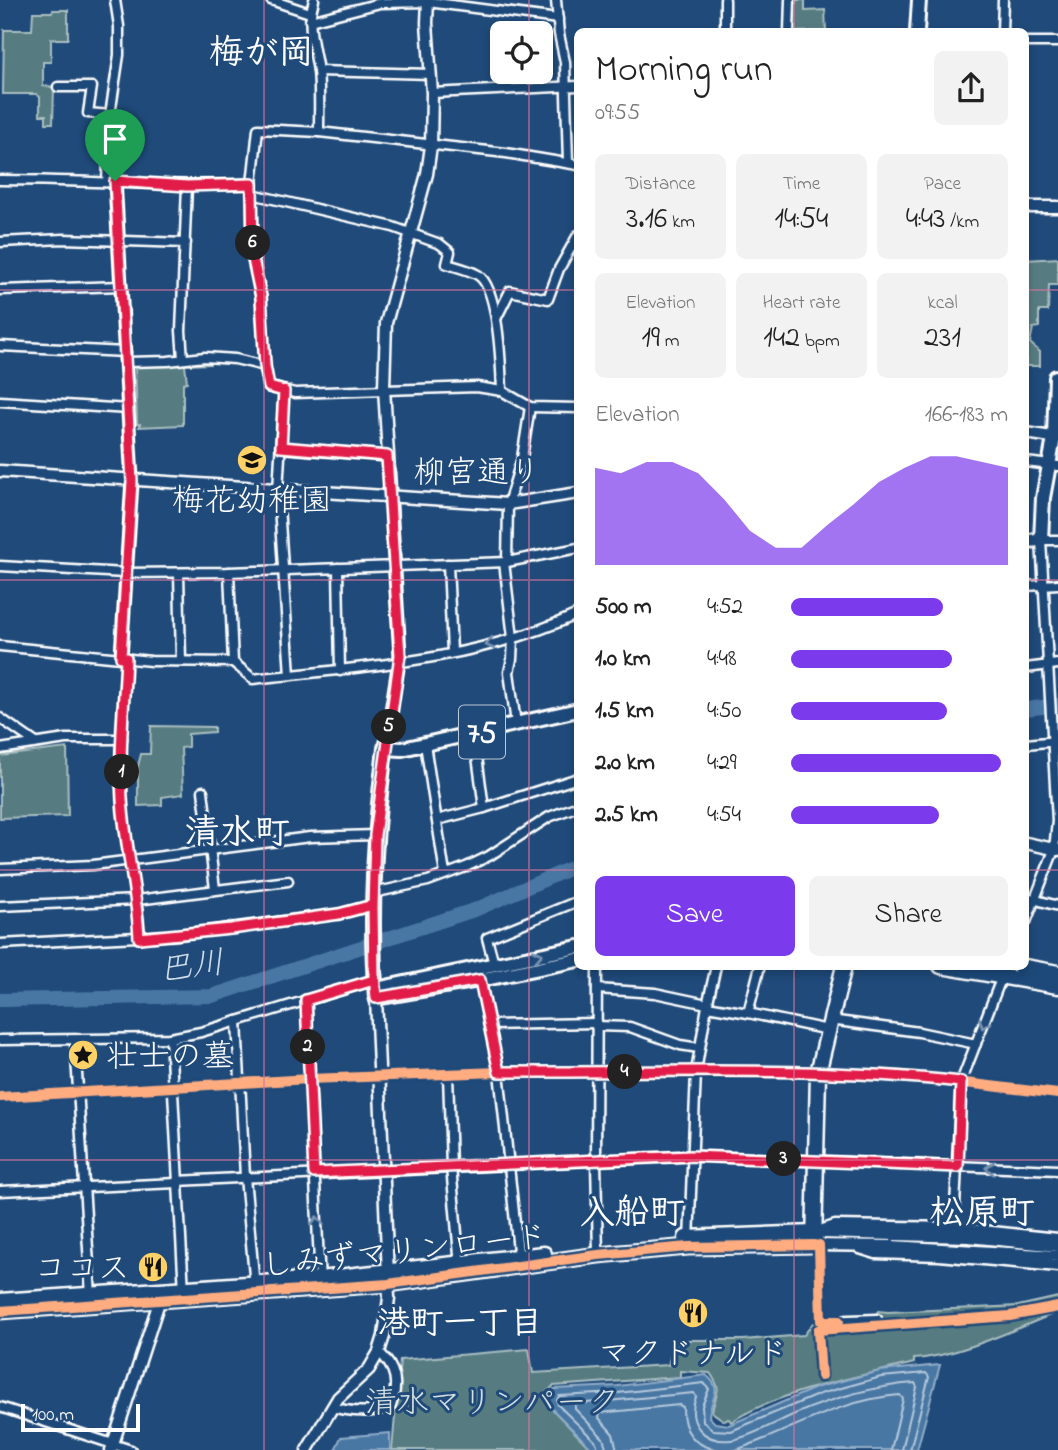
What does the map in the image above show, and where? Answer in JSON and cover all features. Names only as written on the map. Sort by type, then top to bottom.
[{"type":"highway","points":[[1029,968],[1058,973]]},
{"type":"highway","points":[[816,1241],[818,1073],[843,970]]},
{"type":"highway","points":[[1004,971],[1058,986]]},
{"type":"highway","name":"しみずマリンロード","points":[[0,1306],[388,1278],[688,1242],[816,1241]]},
{"type":"highway","name":"しみずマリンロード","points":[[91,1299],[160,1299],[184,1293]]},
{"type":"main road","points":[[917,28],[919,0]]},
{"type":"main road","points":[[1029,541],[1041,540],[1043,498],[1054,465],[1058,377]]},
{"type":"main road","name":"75","points":[[385,748],[402,749],[574,711]]},
{"type":"main road","points":[[385,748],[375,835],[375,985],[574,961]]},
{"type":"main road","points":[[488,972],[574,948]]},
{"type":"street","points":[[115,0],[119,55],[110,115],[111,181],[119,242],[132,481],[125,573],[122,798],[128,854],[137,900],[139,938]]},
{"type":"street","points":[[271,0],[310,17],[380,3],[428,1],[558,19]]},
{"type":"street","points":[[314,0],[310,17],[311,41],[318,71],[320,132]]},
{"type":"street","points":[[556,0],[565,62],[568,162]]},
{"type":"street","points":[[725,0],[725,28]]},
{"type":"street","points":[[789,28],[790,0]]},
{"type":"street","points":[[1003,0],[1003,28]]},
{"type":"street","points":[[385,748],[399,663],[384,388],[386,323],[427,174],[431,146],[428,1]]},
{"type":"street","points":[[1029,43],[1058,42]]},
{"type":"street","points":[[318,71],[431,74]]},
{"type":"street","points":[[432,93],[574,86]]},
{"type":"street","points":[[58,87],[92,87],[88,113],[110,115]]},
{"type":"street","points":[[574,164],[506,153],[320,132],[258,129],[252,189],[253,259],[263,313],[265,366],[269,387],[284,391],[477,387],[502,391],[530,407],[574,408]]},
{"type":"street","points":[[0,180],[111,181],[252,189],[410,233],[440,244],[450,252],[447,264],[480,276],[487,288],[497,317],[502,391]]},
{"type":"street","points":[[183,359],[181,331],[187,186]]},
{"type":"street","points":[[1029,207],[1058,207]]},
{"type":"street","points":[[0,242],[63,239],[186,243]]},
{"type":"street","points":[[497,317],[510,291],[548,299],[559,269],[574,242]]},
{"type":"street","points":[[0,290],[122,286]]},
{"type":"street","points":[[0,346],[167,361],[226,358],[265,366]]},
{"type":"street","points":[[284,391],[278,490],[290,675]]},
{"type":"street","points":[[0,401],[129,409]]},
{"type":"street","points":[[516,724],[509,672],[513,638],[505,562],[508,504],[522,458],[530,407]]},
{"type":"street","points":[[1029,434],[1056,438]]},
{"type":"street","points":[[281,447],[387,456]]},
{"type":"street","points":[[1029,462],[1054,465]]},
{"type":"street","name":"柳宮通り","points":[[0,471],[508,504],[574,494]]},
{"type":"street","points":[[1029,915],[1056,850],[1058,821],[1041,540],[1058,540]]},
{"type":"street","points":[[0,566],[125,573],[229,572],[505,562],[574,549]]},
{"type":"street","points":[[448,564],[452,652]]},
{"type":"street","points":[[338,568],[340,671]]},
{"type":"street","points":[[229,572],[233,662]]},
{"type":"street","points":[[178,573],[181,661]]},
{"type":"street","points":[[1029,586],[1058,584]]},
{"type":"street","points":[[0,646],[123,658],[233,662],[253,679],[438,658],[452,652],[513,638],[574,616]]},
{"type":"street","points":[[1029,668],[1058,664]]},
{"type":"street","points":[[0,718],[36,743]]},
{"type":"street","points":[[474,734],[484,808]]},
{"type":"street","points":[[0,749],[66,739],[122,739]]},
{"type":"street","points":[[1029,744],[1054,740]]},
{"type":"street","points":[[425,744],[445,874]]},
{"type":"street","points":[[437,820],[574,779]]},
{"type":"street","points":[[203,791],[215,890]]},
{"type":"street","points":[[0,944],[139,938],[339,914],[489,856],[550,817],[574,808]]},
{"type":"street","points":[[0,869],[93,866],[310,837],[375,835]]},
{"type":"street","points":[[1029,844],[1056,850]]},
{"type":"street","points":[[0,906],[137,900],[288,881]]},
{"type":"street","points":[[1029,898],[1058,905]]},
{"type":"street","points":[[519,1262],[499,1072],[489,1025],[487,938],[574,903]]},
{"type":"street","points":[[597,970],[597,1251]]},
{"type":"street","points":[[688,1242],[696,1072],[715,970]]},
{"type":"street","points":[[748,1013],[759,970]]},
{"type":"street","points":[[954,1228],[961,1082],[1004,971]]},
{"type":"street","points":[[0,1040],[170,1038],[306,1000],[375,985],[388,1316],[379,1352],[369,1369],[338,1398],[307,1450]]},
{"type":"street","points":[[597,989],[655,993],[748,1013],[829,1025],[919,1032],[976,1044]]},
{"type":"street","points":[[306,1000],[320,1284]]},
{"type":"street","points":[[237,1021],[245,1177],[255,1287]]},
{"type":"street","points":[[489,1025],[630,1027],[680,1045],[699,1048]]},
{"type":"street","points":[[170,1038],[184,1293]]},
{"type":"street","points":[[75,1041],[91,1299]]},
{"type":"street","points":[[0,1097],[309,1079],[499,1072],[900,1075],[1058,1094]]},
{"type":"street","points":[[448,1074],[451,1167],[460,1270]]},
{"type":"street","points":[[0,1191],[691,1156],[1058,1170]]},
{"type":"street","points":[[877,1319],[821,1321],[816,1241],[835,1226],[954,1228],[1058,1240]]},
{"type":"street","name":"しみずマリンロード","points":[[816,1241],[938,1235],[1058,1246]]},
{"type":"street","name":"しみずマリンロード","points":[[816,1241],[852,1246],[939,1248],[1058,1256]]},
{"type":"street","points":[[852,1246],[876,1254],[939,1255],[1058,1266]]},
{"type":"street","points":[[0,1292],[0,1306]]},
{"type":"street","points":[[112,1447],[160,1299]]},
{"type":"street","points":[[821,1377],[818,1330],[1010,1315],[1058,1307]]},
{"type":"street","points":[[332,1407],[346,1411],[383,1410],[391,1406],[395,1395],[391,1363],[379,1352]]},
{"type":"street","points":[[0,1407],[112,1447],[131,1450]]},
{"type":"green space","points":[[794,0],[805,0],[805,11],[825,10],[826,28],[791,28]]},
{"type":"green space","points":[[68,10],[68,39],[51,39],[51,62],[43,62],[43,86],[54,87],[53,123],[46,123],[46,115],[40,115],[40,97],[36,94],[3,94],[4,30],[32,30],[33,12]]},
{"type":"green space","points":[[1058,258],[1058,285],[1049,285],[1048,311],[1039,311],[1039,327],[1033,328],[1030,343],[1040,352],[1040,366],[1029,366],[1029,260]]},
{"type":"green space","points":[[210,359],[210,364],[185,365],[187,382],[183,383],[183,425],[139,427],[135,364]]},
{"type":"green space","points":[[151,726],[214,727],[214,732],[188,734],[188,747],[181,748],[183,794],[162,797],[162,805],[138,806],[138,766],[141,754],[150,754]]},
{"type":"green space","points":[[67,748],[68,816],[0,818],[0,756]]},
{"type":"green space","name":"清水マリンパーク","points":[[1058,1297],[1058,1312],[987,1341],[796,1393],[731,1422],[712,1412],[718,1389],[710,1373],[680,1371],[680,1377],[553,1386],[548,1392],[547,1404],[589,1450],[392,1450],[400,1360],[529,1349],[533,1373],[668,1365],[675,1340],[743,1340],[804,1335],[813,1323],[871,1323],[878,1311],[1018,1306]]},
{"type":"water","points":[[940,1365],[917,1450],[593,1450],[552,1409],[549,1400],[554,1389],[618,1386],[706,1375],[712,1380],[716,1390],[709,1417],[715,1423],[729,1425],[818,1387],[880,1371]]},
{"type":"water","points":[[390,1433],[390,1450],[335,1450],[341,1437]]},
{"type":"waterway","name":"巴川","points":[[1029,709],[1058,705]]},
{"type":"waterway","name":"巴川","points":[[0,1000],[212,996],[477,909],[574,867]]},
{"type":"cycle path","points":[[0,1097],[309,1079],[499,1072],[899,1075],[1058,1094]]},
{"type":"cycle path","points":[[0,1311],[388,1284],[598,1255],[688,1247],[814,1245]]},
{"type":"cycle path","points":[[819,1245],[821,1321],[839,1321]]},
{"type":"cycle path","points":[[821,1376],[818,1330],[1010,1316],[1058,1307]]},
{"type":"place","name":"梅花幼稚園","points":[[252,460]]},
{"type":"place","name":"壮士の墓","points":[[83,1055]]},
{"type":"place","name":"ココス","points":[[153,1267]]},
{"type":"place","name":"マクドナルド","points":[[693,1313]]},
{"type":"district","name":"梅が岡","points":[[261,51]]},
{"type":"district","name":"清水町","points":[[237,831]]},
{"type":"district","name":"入船町","points":[[632,1211]]},
{"type":"district","name":"松原町","points":[[982,1211]]},
{"type":"district","name":"港町一丁目","points":[[460,1321]]},
{"type":"route","points":[[115,181],[132,481],[121,657],[126,658],[122,798],[128,854],[137,900],[139,938],[339,914],[373,905],[374,980],[306,1000],[314,1173],[691,1156],[958,1167],[961,1082],[900,1075],[818,1073],[499,1072],[480,980],[376,998],[374,980],[373,908],[373,905],[373,893],[375,835],[400,655],[387,456],[281,447],[284,391],[269,387],[265,366],[263,313],[253,259],[252,184],[187,186],[115,181]]}]
